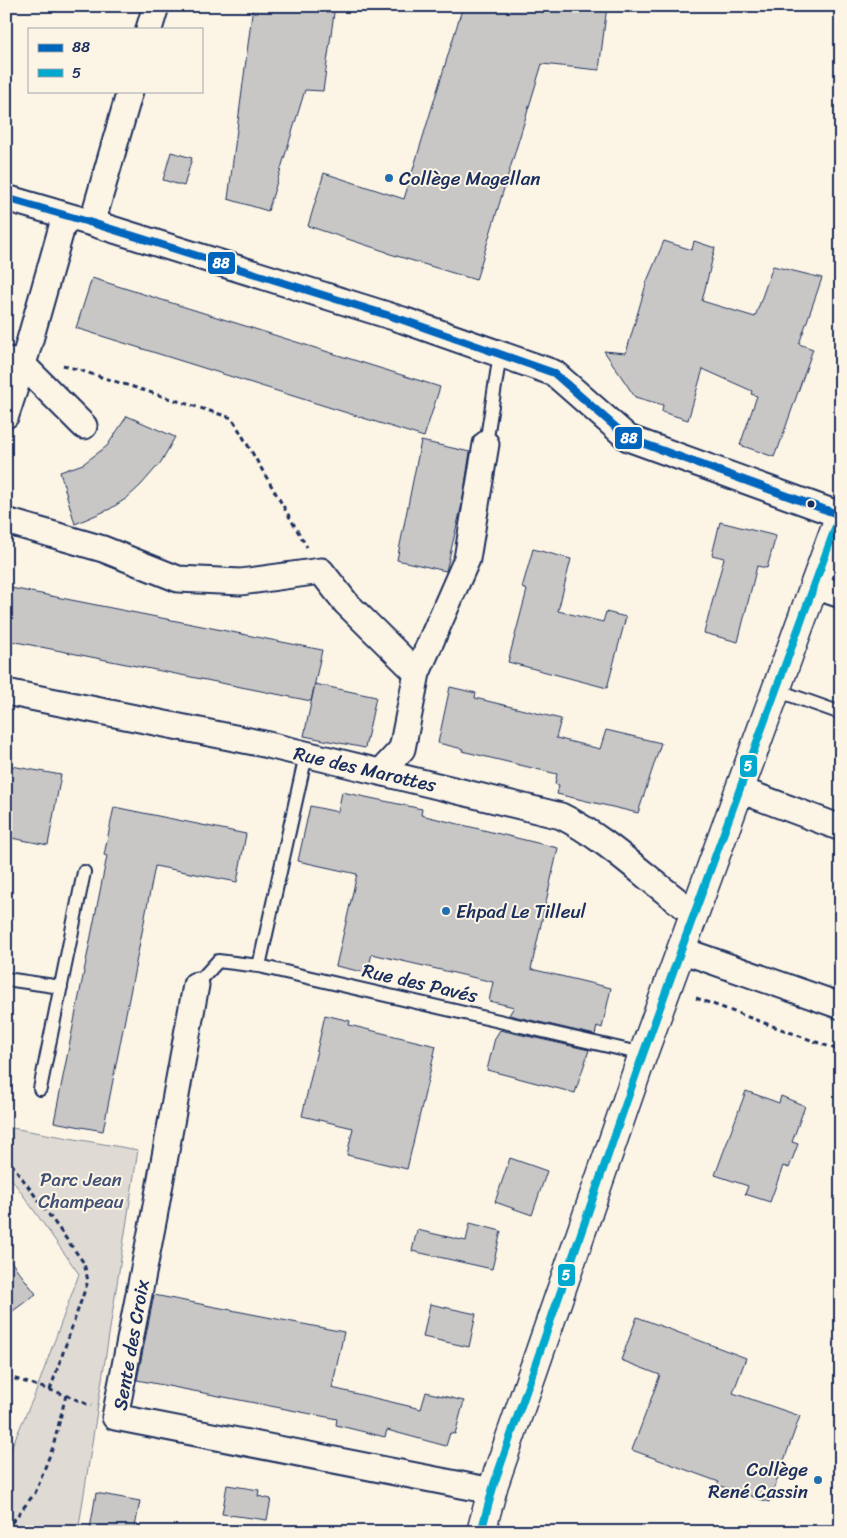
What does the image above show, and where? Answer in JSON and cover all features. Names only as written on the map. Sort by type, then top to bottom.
[{"type":"main road","points":[[481,1532],[492,1491],[644,1054],[840,513]]},
{"type":"street","points":[[149,28],[156,6]]},
{"type":"street","points":[[92,223],[130,92]]},
{"type":"street","points":[[6,198],[403,320],[554,373],[628,438],[840,513]]},
{"type":"street","points":[[6,416],[18,359],[56,250],[65,216]]},
{"type":"street","points":[[18,359],[84,426]]},
{"type":"street","points":[[381,772],[402,749],[417,673],[467,559],[486,444]]},
{"type":"street","points":[[6,521],[103,549],[178,579],[241,582],[321,571],[346,602],[417,673]]},
{"type":"street","points":[[814,586],[841,595]]},
{"type":"street","name":"Rue des Marottes","points":[[6,692],[264,744],[562,816],[586,830],[695,914]]},
{"type":"street","points":[[740,790],[841,828]]},
{"type":"street","points":[[681,950],[841,1006]]},
{"type":"street","name":"Sente des Croix","points":[[196,985],[154,1218],[115,1417],[492,1491]]},
{"type":"lane","points":[[486,444],[500,354]]},
{"type":"lane","points":[[776,690],[841,713]]},
{"type":"lane","points":[[259,966],[306,755]]},
{"type":"lane","points":[[40,1089],[84,872]]},
{"type":"lane","name":"Rue des Pavés","points":[[196,985],[218,961],[259,966],[644,1054]]},
{"type":"lane","points":[[6,978],[61,987]]},
{"type":"path","points":[[18,359],[232,418],[321,571]]},
{"type":"path","points":[[696,998],[841,1051]]},
{"type":"path","points":[[6,1156],[84,1262],[88,1281],[50,1390]]},
{"type":"path","points":[[6,1376],[66,1395],[53,1447],[34,1493],[6,1530]]},
{"type":"green space","name":"Parc Jean Champeau","points":[[6,1127],[138,1150],[78,1532],[6,1532],[6,1459],[35,1394],[79,1274],[6,1171]]},
{"type":"building","points":[[253,6],[335,6],[323,91],[305,90],[268,211],[228,199]]},
{"type":"building","points":[[463,6],[607,6],[599,70],[542,64],[476,280],[387,253],[308,226],[324,173],[404,199]]},
{"type":"building","points":[[171,152],[192,158],[184,186],[163,180]]},
{"type":"building","points":[[664,241],[692,250],[694,241],[715,248],[702,301],[755,317],[773,266],[822,278],[799,344],[813,349],[774,457],[740,445],[757,396],[751,394],[752,391],[703,369],[688,420],[662,412],[663,405],[635,397],[604,351],[626,353],[647,281]]},
{"type":"building","points":[[92,278],[440,387],[424,437],[76,328]]},
{"type":"building","points":[[127,416],[175,437],[161,462],[127,498],[110,509],[75,524],[60,472],[83,464],[107,446]]},
{"type":"building","points":[[421,441],[470,452],[462,504],[446,571],[397,560]]},
{"type":"building","points":[[720,522],[776,536],[767,568],[757,566],[738,642],[704,633],[724,558],[712,555]]},
{"type":"building","points":[[533,549],[571,559],[558,611],[603,622],[606,612],[626,617],[607,688],[508,662],[527,590],[522,588]]},
{"type":"building","points":[[6,587],[322,650],[311,701],[6,640]]},
{"type":"building","points":[[315,684],[376,697],[365,748],[304,736]]},
{"type":"building","points":[[450,687],[476,693],[475,698],[561,719],[556,738],[600,749],[606,730],[661,743],[638,813],[557,794],[559,785],[555,784],[557,774],[462,751],[463,749],[438,743]]},
{"type":"building","points":[[6,765],[61,775],[48,845],[6,837]]},
{"type":"building","name":"Ehpad Le Tilleul","points":[[342,792],[422,809],[421,815],[558,848],[531,969],[611,988],[602,1028],[597,1026],[595,1035],[509,1015],[514,1007],[489,1001],[493,982],[372,954],[367,973],[336,966],[357,874],[298,861],[310,806],[338,812]]},
{"type":"building","points":[[114,807],[246,834],[237,882],[155,866],[103,1131],[54,1122],[107,856],[104,855]]},
{"type":"building","points":[[325,1015],[350,1021],[349,1025],[436,1046],[407,1169],[347,1155],[353,1128],[302,1116]]},
{"type":"building","points":[[500,1030],[589,1050],[575,1093],[487,1070],[495,1038]]},
{"type":"building","points":[[746,1091],[779,1103],[781,1096],[805,1106],[792,1142],[798,1144],[789,1168],[783,1166],[770,1202],[745,1194],[748,1186],[715,1175]]},
{"type":"building","points":[[510,1158],[547,1171],[532,1215],[495,1202]]},
{"type":"building","points":[[470,1223],[501,1231],[492,1269],[412,1251],[417,1230],[466,1241]]},
{"type":"building","points":[[6,1255],[36,1294],[6,1316]]},
{"type":"building","points":[[154,1295],[344,1332],[332,1388],[421,1409],[426,1392],[464,1401],[455,1434],[450,1433],[446,1446],[387,1430],[385,1437],[336,1425],[337,1419],[137,1380]]},
{"type":"building","points":[[430,1304],[476,1314],[469,1347],[423,1337]]},
{"type":"building","points":[[637,1317],[746,1358],[733,1393],[800,1416],[769,1502],[717,1485],[719,1482],[632,1450],[660,1375],[621,1360]]},
{"type":"building","points":[[227,1485],[259,1490],[258,1496],[271,1499],[267,1520],[222,1514]]},
{"type":"building","points":[[96,1493],[140,1501],[134,1532],[109,1532],[90,1529]]},
{"type":"transit line","name":"88","points":[[6,198],[403,320],[554,373],[628,438],[840,515]]},
{"type":"transit line","name":"5","points":[[481,1532],[494,1484],[643,1054],[841,512]]},
{"type":"place","name":"Collège Magellan","points":[[389,178]]},
{"type":"place","name":"Ehpad Le Tilleul","points":[[446,911]]},
{"type":"place","name":"Collège René Cassin","points":[[818,1480]]}]
